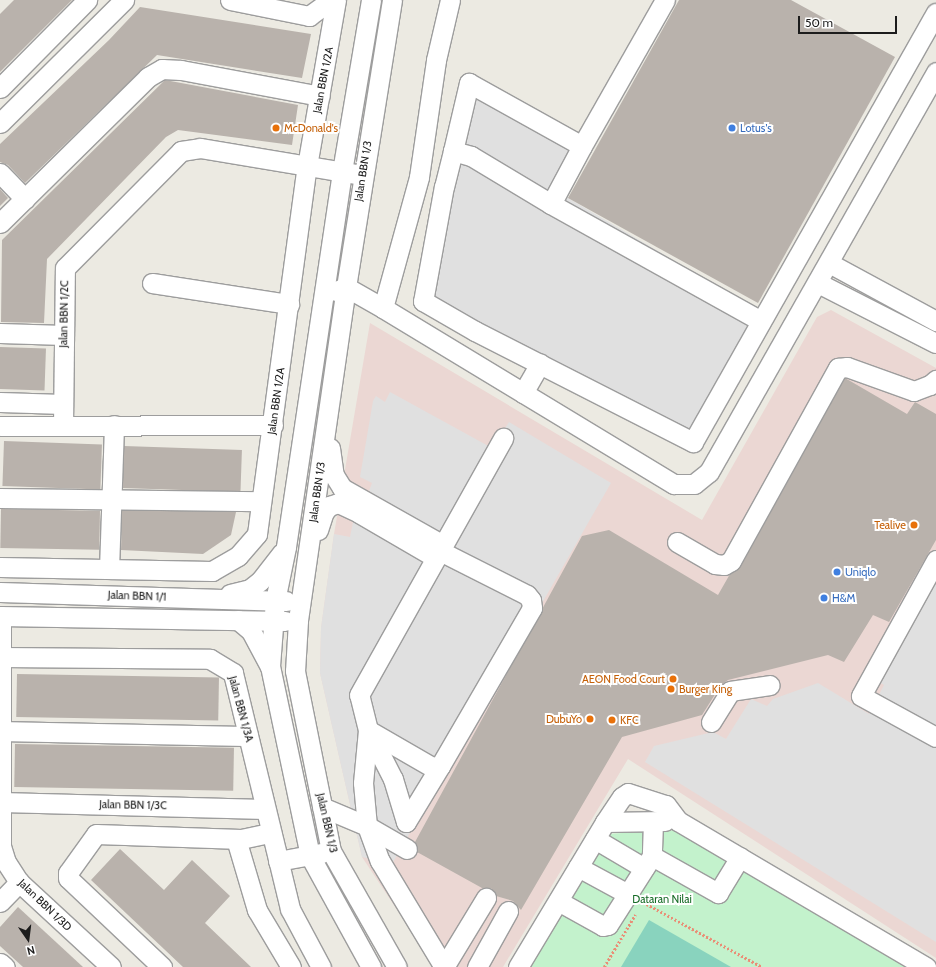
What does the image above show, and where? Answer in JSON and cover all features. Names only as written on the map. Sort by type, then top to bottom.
[{"type":"street","points":[[0,88],[86,0]]},
{"type":"street","points":[[0,123],[124,0]]},
{"type":"street","points":[[230,0],[309,16],[317,25],[328,53]]},
{"type":"street","points":[[309,16],[330,0]]},
{"type":"street","name":"Jalan BBN 1/2A","points":[[0,567],[212,571],[238,556],[257,534],[307,166],[328,53],[336,0]]},
{"type":"street","name":"Jalan BBN 1/3","points":[[371,0],[315,345],[286,546],[275,601],[272,621],[270,666],[310,856],[371,967]]},
{"type":"street","name":"Jalan BBN 1/3","points":[[392,0],[362,175],[298,621],[295,671],[331,851],[398,966]]},
{"type":"street","points":[[383,308],[419,177],[436,60],[450,0]]},
{"type":"street","points":[[551,204],[582,146],[665,0]]},
{"type":"street","points":[[582,146],[468,83],[444,186],[423,301],[540,364],[693,442],[936,13]]},
{"type":"street","points":[[0,223],[148,78],[162,70],[181,70],[320,96]]},
{"type":"street","points":[[315,345],[323,333],[332,295],[339,288],[346,287],[674,484],[694,484],[709,472],[818,283],[936,72]]},
{"type":"street","name":"Jalan BBN 1/2C","points":[[63,426],[65,276],[70,262],[181,152],[200,148],[362,175]]},
{"type":"street","points":[[453,151],[471,156],[551,204],[761,321]]},
{"type":"street","points":[[0,173],[25,199]]},
{"type":"street","points":[[419,177],[444,186]]},
{"type":"street","points":[[829,263],[936,321]]},
{"type":"street","points":[[152,283],[288,304]]},
{"type":"street","points":[[818,283],[936,343]]},
{"type":"street","points":[[0,333],[64,335]]},
{"type":"street","points":[[523,393],[540,364]]},
{"type":"street","points":[[677,542],[715,564],[724,565],[731,561],[838,368],[847,367],[914,391],[930,385],[936,380]]},
{"type":"street","points":[[0,402],[63,404]]},
{"type":"street","points":[[327,422],[334,476],[342,488],[440,551]]},
{"type":"street","points":[[109,570],[114,425]]},
{"type":"street","points":[[0,426],[273,425]]},
{"type":"street","points":[[308,558],[324,512],[329,506],[338,504],[440,551],[527,595],[532,600],[532,608],[406,822],[393,779],[368,730],[359,695],[440,551],[504,438]]},
{"type":"street","points":[[0,498],[112,501],[261,501]]},
{"type":"street","points":[[215,598],[255,585],[268,572],[286,546]]},
{"type":"street","points":[[934,727],[861,696],[936,560]]},
{"type":"street","name":"Jalan BBN 1/1","points":[[0,592],[275,601],[302,600]]},
{"type":"street","name":"Jalan BBN 1/1","points":[[1,616],[298,621]]},
{"type":"street","name":"Jalan BBN 1/3D","points":[[1,616],[1,846],[6,862],[19,882],[111,967]]},
{"type":"street","points":[[238,620],[251,631],[270,666]]},
{"type":"street","name":"Jalan BBN 1/3A","points":[[1,656],[210,659],[233,673],[290,909],[321,967]]},
{"type":"street","points":[[711,722],[730,691],[770,684]]},
{"type":"street","points":[[368,730],[432,767],[440,766]]},
{"type":"street","points":[[368,730],[363,783],[366,826],[380,861],[442,963],[486,898]]},
{"type":"street","points":[[1,731],[248,736]]},
{"type":"street","points":[[518,967],[605,822],[622,797],[628,793],[666,806],[678,821],[926,967]]},
{"type":"street","name":"Jalan BBN 1/3C","points":[[1,802],[265,808]]},
{"type":"street","points":[[322,807],[366,826],[406,849]]},
{"type":"street","points":[[605,822],[678,821]]},
{"type":"street","points":[[558,901],[603,926],[608,925],[634,901],[648,862],[653,822]]},
{"type":"street","points":[[162,967],[68,878],[68,873],[96,834],[238,845],[274,846],[310,856],[331,851]]},
{"type":"street","points":[[595,839],[718,893],[740,857]]},
{"type":"street","points":[[238,845],[257,910],[291,967]]},
{"type":"street","points":[[578,868],[634,901]]},
{"type":"street","points":[[0,902],[19,882]]},
{"type":"street","points":[[477,967],[508,911]]},
{"type":"street","points":[[0,963],[5,967]]},
{"type":"path","points":[[634,901],[643,901],[762,967]]},
{"type":"path","points":[[604,967],[636,914]]},
{"type":"shaded area","points":[[466,80],[583,141],[552,197],[568,198],[763,313],[694,440],[426,301]]},
{"type":"shaded area","points":[[831,310],[936,368],[936,958],[628,759],[503,967],[435,967],[362,857],[320,673],[321,628],[334,534],[370,323],[702,520],[817,317]]},
{"type":"shaded area","points":[[390,392],[492,448],[509,422],[611,483],[392,864],[362,857],[320,673],[321,628],[334,534],[350,537],[353,522],[374,529],[388,503],[369,491],[372,483],[360,477],[373,401],[376,396],[385,402]]},
{"type":"shaded area","points":[[936,583],[936,942],[645,762],[654,746],[713,732],[726,739],[751,699],[767,706],[773,699],[818,683],[869,714],[884,685],[873,678],[894,655]]},
{"type":"green space","name":"Dataran Nilai","points":[[679,830],[910,967],[525,967],[604,834]]},
{"type":"green space","points":[[649,920],[731,967],[621,967]]},
{"type":"building","points":[[14,0],[72,0],[0,72],[0,14]]},
{"type":"building","name":"Lotus's","points":[[679,0],[791,0],[895,57],[758,303],[568,198]]},
{"type":"building","points":[[140,7],[311,34],[302,78],[157,55],[25,183],[8,165],[0,162],[0,144],[109,40]]},
{"type":"building","points":[[165,80],[298,105],[292,145],[178,130],[166,137],[47,259],[44,323],[1,322],[2,240]]},
{"type":"building","points":[[0,189],[8,198],[0,206]]},
{"type":"building","points":[[0,347],[46,349],[45,391],[0,389]]},
{"type":"building","points":[[845,378],[907,414],[915,402],[936,414],[936,540],[889,622],[873,615],[844,662],[828,655],[728,680],[721,685],[702,715],[622,737],[521,910],[513,901],[496,896],[491,888],[482,888],[417,852],[415,842],[582,536],[609,530],[718,595],[730,574],[741,566]]},
{"type":"building","points":[[4,441],[102,444],[100,489],[2,486]]},
{"type":"building","points":[[124,446],[242,450],[240,492],[123,488]]},
{"type":"building","points":[[1,509],[100,511],[99,550],[0,548]]},
{"type":"building","points":[[122,510],[236,512],[231,535],[203,554],[121,550]]},
{"type":"building","points":[[17,674],[219,678],[218,721],[16,717]]},
{"type":"building","points":[[15,744],[234,748],[233,791],[14,787]]},
{"type":"building","points":[[120,849],[164,890],[192,860],[230,896],[205,923],[251,967],[183,967],[91,880]]},
{"type":"building","points":[[18,907],[83,967],[23,967],[0,946],[0,927]]},
{"type":"place","name":"McDonald's","points":[[276,128]]},
{"type":"place","name":"Lotus's","points":[[732,128]]},
{"type":"place","name":"Tealive","points":[[914,525]]},
{"type":"place","name":"Uniqlo","points":[[837,572]]},
{"type":"place","name":"H&M","points":[[824,598]]},
{"type":"place","name":"AEON Food Court","points":[[673,679]]},
{"type":"place","name":"Burger King","points":[[671,689]]},
{"type":"place","name":"DubuYo","points":[[590,719]]},
{"type":"place","name":"KFC","points":[[612,720]]}]
